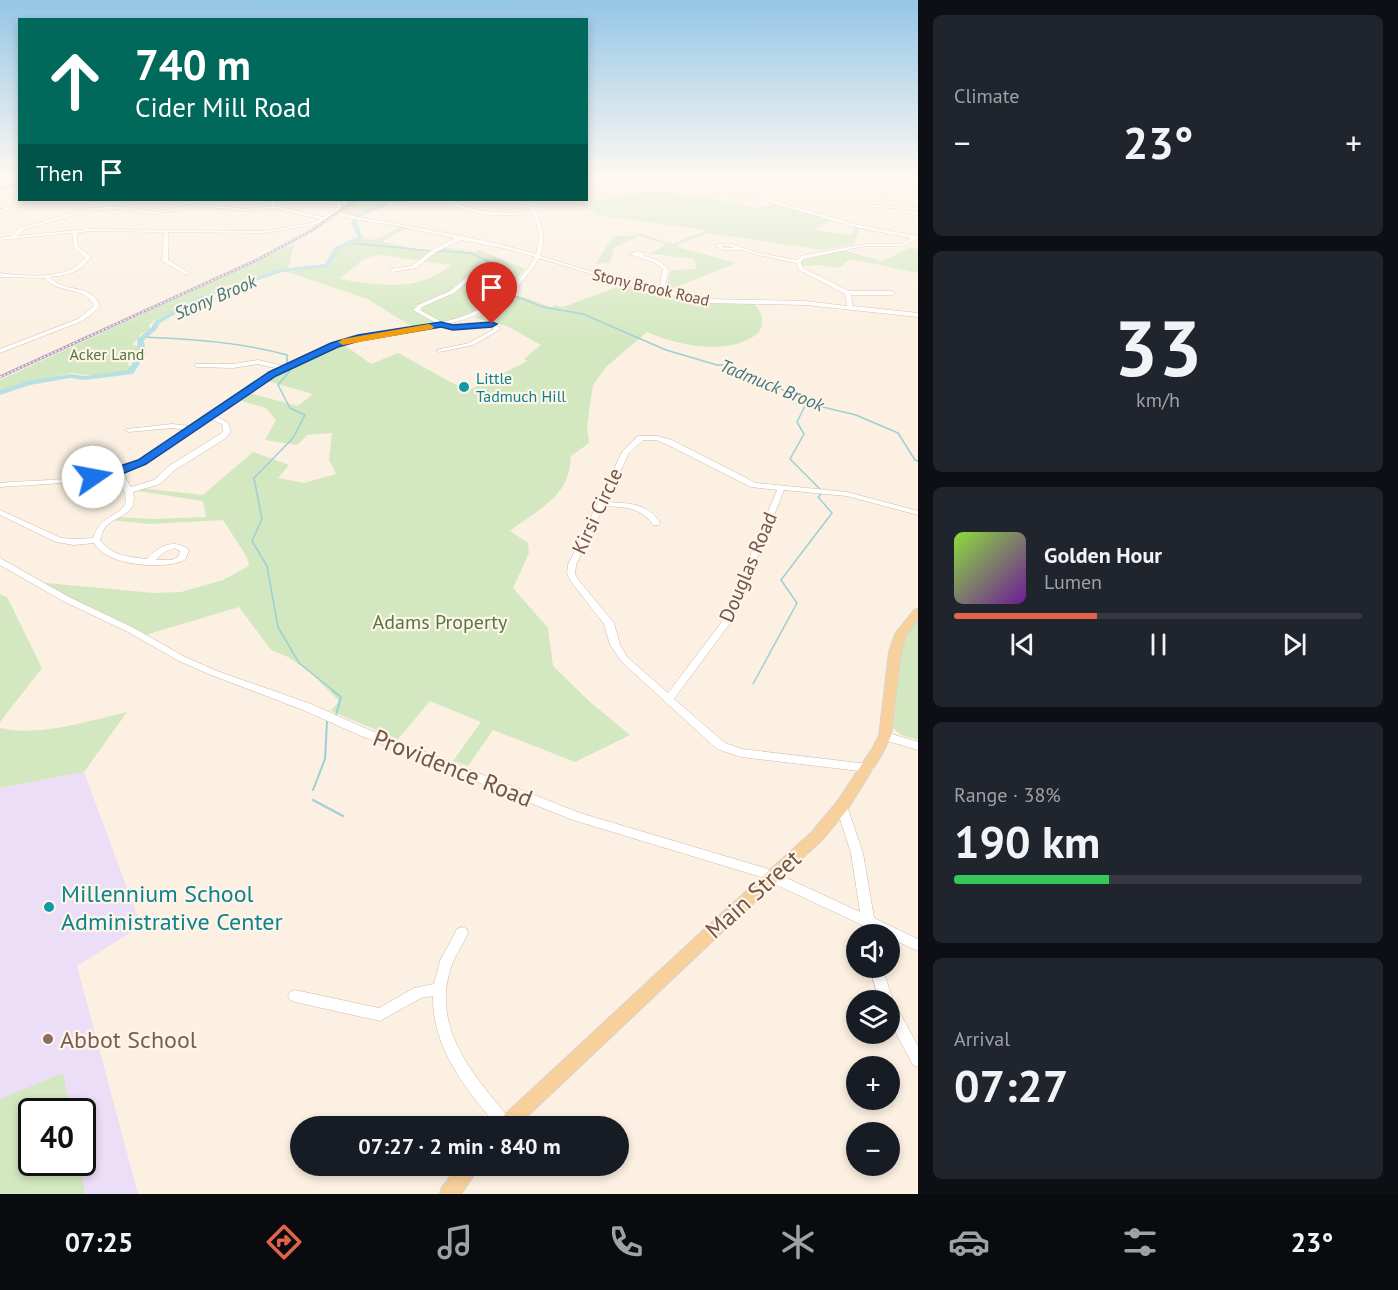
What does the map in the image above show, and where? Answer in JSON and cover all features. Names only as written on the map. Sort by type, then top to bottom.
[{"type":"main road","name":"Main Street","points":[[516,1116],[771,877],[818,836],[842,806],[868,768],[885,735],[895,652],[901,634],[918,612]]},
{"type":"main road","points":[[449,1194],[462,1176]]},
{"type":"street","points":[[13,238],[20,230]]},
{"type":"street","points":[[0,238],[74,231],[265,232],[278,230]]},
{"type":"street","name":"Stony Brook Road","points":[[416,230],[538,256],[611,279],[713,302],[806,303],[918,315]]},
{"type":"street","points":[[0,485],[86,478],[118,472],[149,458],[284,368],[348,340],[441,325],[476,315],[516,285],[538,256],[541,247],[540,230]]},
{"type":"street","points":[[877,230],[918,238]]},
{"type":"street","points":[[0,275],[46,276],[72,270],[86,262],[86,255],[75,247],[74,231]]},
{"type":"street","points":[[166,231],[164,256],[168,265],[186,273]]},
{"type":"street","points":[[392,270],[411,268],[460,238]]},
{"type":"street","points":[[798,262],[810,254],[865,244],[902,244],[918,238]]},
{"type":"street","points":[[740,249],[758,255],[798,262]]},
{"type":"street","points":[[642,256],[660,263],[666,269],[661,291]]},
{"type":"street","points":[[798,262],[801,269],[848,293],[892,293]]},
{"type":"street","points":[[0,351],[80,320],[95,309],[97,303],[92,296],[53,284],[46,276]]},
{"type":"street","points":[[439,350],[471,344],[498,328],[486,324],[453,328],[441,325],[416,309],[452,292],[470,277]]},
{"type":"street","points":[[848,293],[850,308]]},
{"type":"street","points":[[197,365],[235,366],[258,362],[284,368]]},
{"type":"street","points":[[131,490],[157,482],[172,468],[223,436],[227,431],[225,423],[210,416]]},
{"type":"street","points":[[129,430],[172,426],[191,428]]},
{"type":"street","name":"Kirsi Circle","points":[[868,768],[812,759],[764,756],[725,748],[625,660],[616,647],[609,623],[571,574],[579,547],[626,452],[635,440],[646,437],[669,442],[748,483],[781,489],[847,494],[918,513]]},
{"type":"street","points":[[96,540],[101,528],[128,506],[131,490],[118,472]]},
{"type":"street","name":"Douglas Road","points":[[668,700],[728,619],[781,489]]},
{"type":"street","points":[[602,504],[644,510],[652,515],[657,523]]},
{"type":"street","points":[[0,512],[59,540],[74,542],[96,540]]},
{"type":"street","points":[[96,540],[100,547],[111,555],[150,561]]},
{"type":"street","name":"Providence Road","points":[[0,561],[66,599],[214,673],[307,707],[363,732],[577,817],[720,858],[771,877],[918,945]]},
{"type":"street","points":[[885,735],[918,746]]},
{"type":"street","points":[[842,806],[857,853],[868,924]]},
{"type":"street","points":[[462,933],[447,957],[439,989],[441,1028],[449,1047],[474,1087],[497,1116]]},
{"type":"street","points":[[295,996],[380,1015],[420,992],[439,989]]},
{"type":"street","points":[[900,1027],[918,1060]]},
{"type":"shaded area","name":"Abbot School","points":[[84,772],[141,926],[77,966],[138,1194],[0,1194],[0,788]]},
{"type":"green space","points":[[395,230],[404,230],[382,241],[431,253],[442,247],[475,252],[479,250],[525,269],[500,295],[476,311],[449,321],[414,328],[368,299],[281,270],[326,266],[337,248],[361,238],[374,240]],"holes":[[[380,255],[451,265],[425,280],[397,285],[339,279],[365,258]]]},
{"type":"green space","points":[[705,230],[815,230],[852,235],[854,230],[859,230],[854,244],[823,250],[708,233],[679,244],[677,247],[736,263],[669,290],[666,288],[671,270],[697,269],[694,259],[646,253],[654,252],[666,244],[638,236],[614,248],[610,263],[595,264],[613,237],[642,234],[672,244],[707,230]]},
{"type":"green space","points":[[863,230],[869,230],[912,238]]},
{"type":"green space","name":"Acker Land","points":[[294,244],[288,269],[222,287],[153,321],[149,326],[151,329],[141,334],[132,345],[140,346],[138,354],[127,364],[131,367],[128,371],[95,376],[71,373],[27,382],[0,393],[0,380]]},
{"type":"green space","points":[[910,248],[918,249],[918,273],[850,259],[839,268],[820,265],[802,266],[801,262],[803,259],[843,250],[882,261]]},
{"type":"green space","name":"Adams Property","points":[[623,285],[702,301],[753,303],[760,312],[762,321],[760,329],[753,337],[725,346],[685,344],[647,332],[606,367],[593,385],[587,426],[589,443],[571,456],[570,468],[564,484],[544,507],[510,531],[528,543],[529,553],[513,588],[548,628],[553,666],[590,702],[630,735],[575,762],[493,730],[468,766],[453,761],[481,722],[430,701],[398,739],[331,711],[339,701],[310,672],[288,657],[271,650],[239,607],[142,636],[36,582],[154,593],[181,592],[223,580],[249,566],[247,557],[223,520],[150,524],[110,520],[115,517],[153,519],[206,517],[203,501],[131,490],[140,488],[203,495],[253,452],[289,465],[278,478],[304,483],[336,474],[329,460],[332,433],[307,435],[297,445],[265,440],[276,420],[266,408],[235,399],[245,392],[298,406],[313,394],[264,380],[344,345],[371,364],[398,353],[467,391],[528,361],[524,359],[541,345],[507,326],[474,318],[488,312],[507,295],[523,297],[551,307],[555,305],[563,307]]},
{"type":"green space","points":[[0,594],[7,597],[42,668],[0,722]]},
{"type":"green space","points":[[918,617],[918,740],[901,735],[893,728],[902,642]]},
{"type":"green space","points":[[127,712],[84,772],[0,788],[0,728],[32,731],[48,729]]},
{"type":"green space","points":[[63,1073],[68,1098],[18,1098],[18,1176],[82,1176],[85,1194],[0,1194],[0,1099]]},
{"type":"waterway","name":"Stony Brook","points":[[0,393],[28,383],[70,376],[85,378],[130,372],[142,354],[140,339],[154,329],[157,322],[198,299],[281,270],[327,266],[337,248],[361,238],[357,230]]},
{"type":"waterway","name":"Tadmuck Brook","points":[[350,243],[432,251]]},
{"type":"waterway","name":"Tadmuck Brook","points":[[437,251],[470,253],[499,266],[492,269],[492,274],[498,280],[498,289],[502,292]]},
{"type":"waterway","name":"Tadmuck Brook","points":[[510,294],[543,307],[583,314],[666,350],[717,365],[731,365],[736,373],[781,389],[806,403],[856,415],[898,433],[915,460],[918,461]]},
{"type":"waterway","points":[[142,337],[197,340],[252,347],[287,355],[287,364]]},
{"type":"waterway","points":[[290,367],[290,371],[278,385],[290,408],[305,415],[293,438],[254,478],[262,519],[252,541],[267,566],[278,627],[299,663],[335,692]]},
{"type":"waterway","points":[[806,404],[797,422],[804,434],[790,459],[820,489]]},
{"type":"waterway","points":[[753,684],[797,603],[781,580],[832,513],[818,497],[821,494]]},
{"type":"waterway","points":[[333,691],[341,697],[336,715]]},
{"type":"waterway","points":[[313,790],[325,759],[327,721]]},
{"type":"waterway","points":[[313,800],[343,816]]},
{"type":"railway","points":[[0,377],[259,259],[313,230]]},
{"type":"slow traffic","points":[[343,342],[429,327]]},
{"type":"place","name":"Little Tadmuch Hill","points":[[464,387]]},
{"type":"place","name":"Millennium School Administrative Center","points":[[49,907]]},
{"type":"place","name":"Abbot School","points":[[48,1039]]},
{"type":"route","points":[[93,477],[118,472],[142,462],[273,374],[334,345],[358,338],[441,325],[453,328],[492,324]]}]
